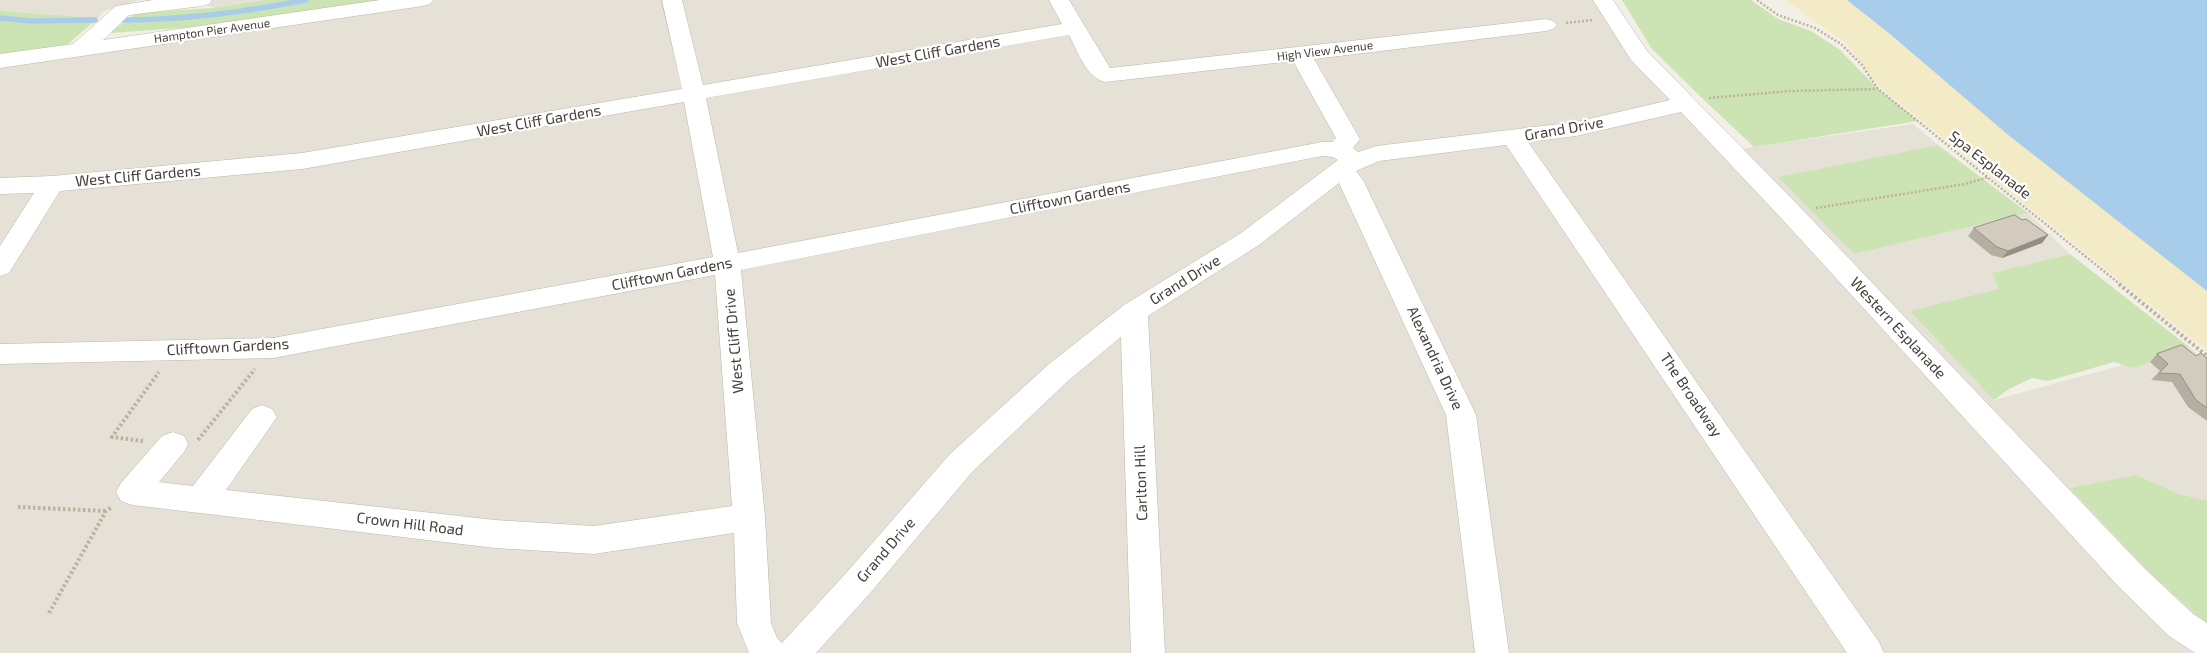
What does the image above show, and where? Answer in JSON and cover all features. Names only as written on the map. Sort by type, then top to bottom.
[{"type":"street","points":[[79,50],[123,5],[202,0]]},
{"type":"street","name":"Hampton Pier Avenue","points":[[0,61],[423,0]]},
{"type":"street","name":"West Cliff Drive","points":[[672,0],[694,93],[727,264],[750,517],[754,623],[764,648],[769,653]]},
{"type":"street","points":[[1059,0],[1075,28]]},
{"type":"street","name":"Western Esplanade","points":[[1608,9],[1640,55],[1684,104],[1790,212],[2130,576],[2181,624],[2207,642]]},
{"type":"street","name":"High View Avenue","points":[[1075,28],[1099,70],[1105,75],[1546,25]]},
{"type":"street","name":"West Cliff Gardens","points":[[0,186],[52,184],[302,161],[1075,28]]},
{"type":"street","points":[[1300,54],[1348,139],[1345,160]]},
{"type":"street","name":"Grand Drive","points":[[794,653],[859,582],[961,463],[1058,372],[1134,312],[1250,239],[1345,160],[1408,149],[1576,129],[1684,104]]},
{"type":"street","name":"The Broadway","points":[[1513,138],[1867,653]]},
{"type":"street","name":"Clifftown Gardens","points":[[0,354],[273,348],[727,264],[1322,149],[1345,160]]},
{"type":"street","name":"Alexandria Drive","points":[[1345,160],[1351,180],[1461,415],[1492,653]]},
{"type":"street","points":[[0,267],[52,184]]},
{"type":"street","name":"Carlton Hill","points":[[1134,312],[1148,653]]},
{"type":"street","points":[[201,500],[262,417]]},
{"type":"street","points":[[132,492],[173,444]]},
{"type":"street","name":"Crown Hill Road","points":[[132,492],[495,534],[594,540],[750,517]]},
{"type":"path","name":"Spa Esplanade","points":[[1756,0],[1778,15],[1815,28],[1841,44],[1862,65],[1878,89],[1989,177],[2207,356]]},
{"type":"path","points":[[1546,25],[1608,9]]},
{"type":"path","points":[[1684,104],[1702,98],[1790,91],[1878,89]]},
{"type":"path","points":[[1790,212],[1966,184],[1989,177]]},
{"type":"path","points":[[174,350],[112,437],[192,448],[273,348]]},
{"type":"path","points":[[49,613],[106,511],[132,492]]},
{"type":"path","points":[[18,507],[106,511]]},
{"type":"shaded area","points":[[0,0],[139,0],[104,11],[98,18],[0,11]]},
{"type":"shaded area","points":[[198,0],[266,0],[213,8]]},
{"type":"shaded area","points":[[429,0],[1606,0],[1648,57],[1740,149],[1913,124],[1938,145],[1779,177],[1854,254],[2028,213],[2070,254],[1992,273],[1999,289],[1994,400],[2189,347],[2207,362],[2207,653],[0,653],[0,64]]},
{"type":"green space","points":[[266,0],[401,0],[194,27],[110,33],[136,13],[213,8]]},
{"type":"green space","points":[[1622,0],[1751,0],[1778,19],[1811,31],[1839,49],[1878,89],[1918,121],[1754,147],[1652,49]]},
{"type":"green space","points":[[0,11],[98,18],[67,45],[0,54]]},
{"type":"green space","points":[[1938,145],[2028,213],[1854,254],[1778,177]]},
{"type":"green space","points":[[2070,254],[2189,347],[2133,368],[2114,362],[2048,381],[2032,378],[2009,389],[1994,400],[1910,311],[1999,289],[1992,273]]},
{"type":"green space","points":[[2136,475],[2178,494],[2207,501],[2207,624],[2151,574],[2070,488]]},
{"type":"sand","points":[[1785,0],[1896,0],[2207,238],[2207,351],[1880,87],[1846,43]]},
{"type":"water","points":[[1847,0],[2207,0],[2207,291],[2007,134],[1890,34]]},
{"type":"building","points":[[2015,215],[2022,220],[2026,219],[2048,235],[2008,251],[1997,247],[1974,228]]},
{"type":"building","points":[[2182,345],[2196,356],[2201,353],[2207,358],[2207,408],[2196,400],[2180,374],[2159,373],[2168,364],[2157,354]]},
{"type":"waterway","points":[[122,20],[168,19],[260,8],[306,0]]},
{"type":"waterway","points":[[0,18],[30,21],[95,20]]}]
